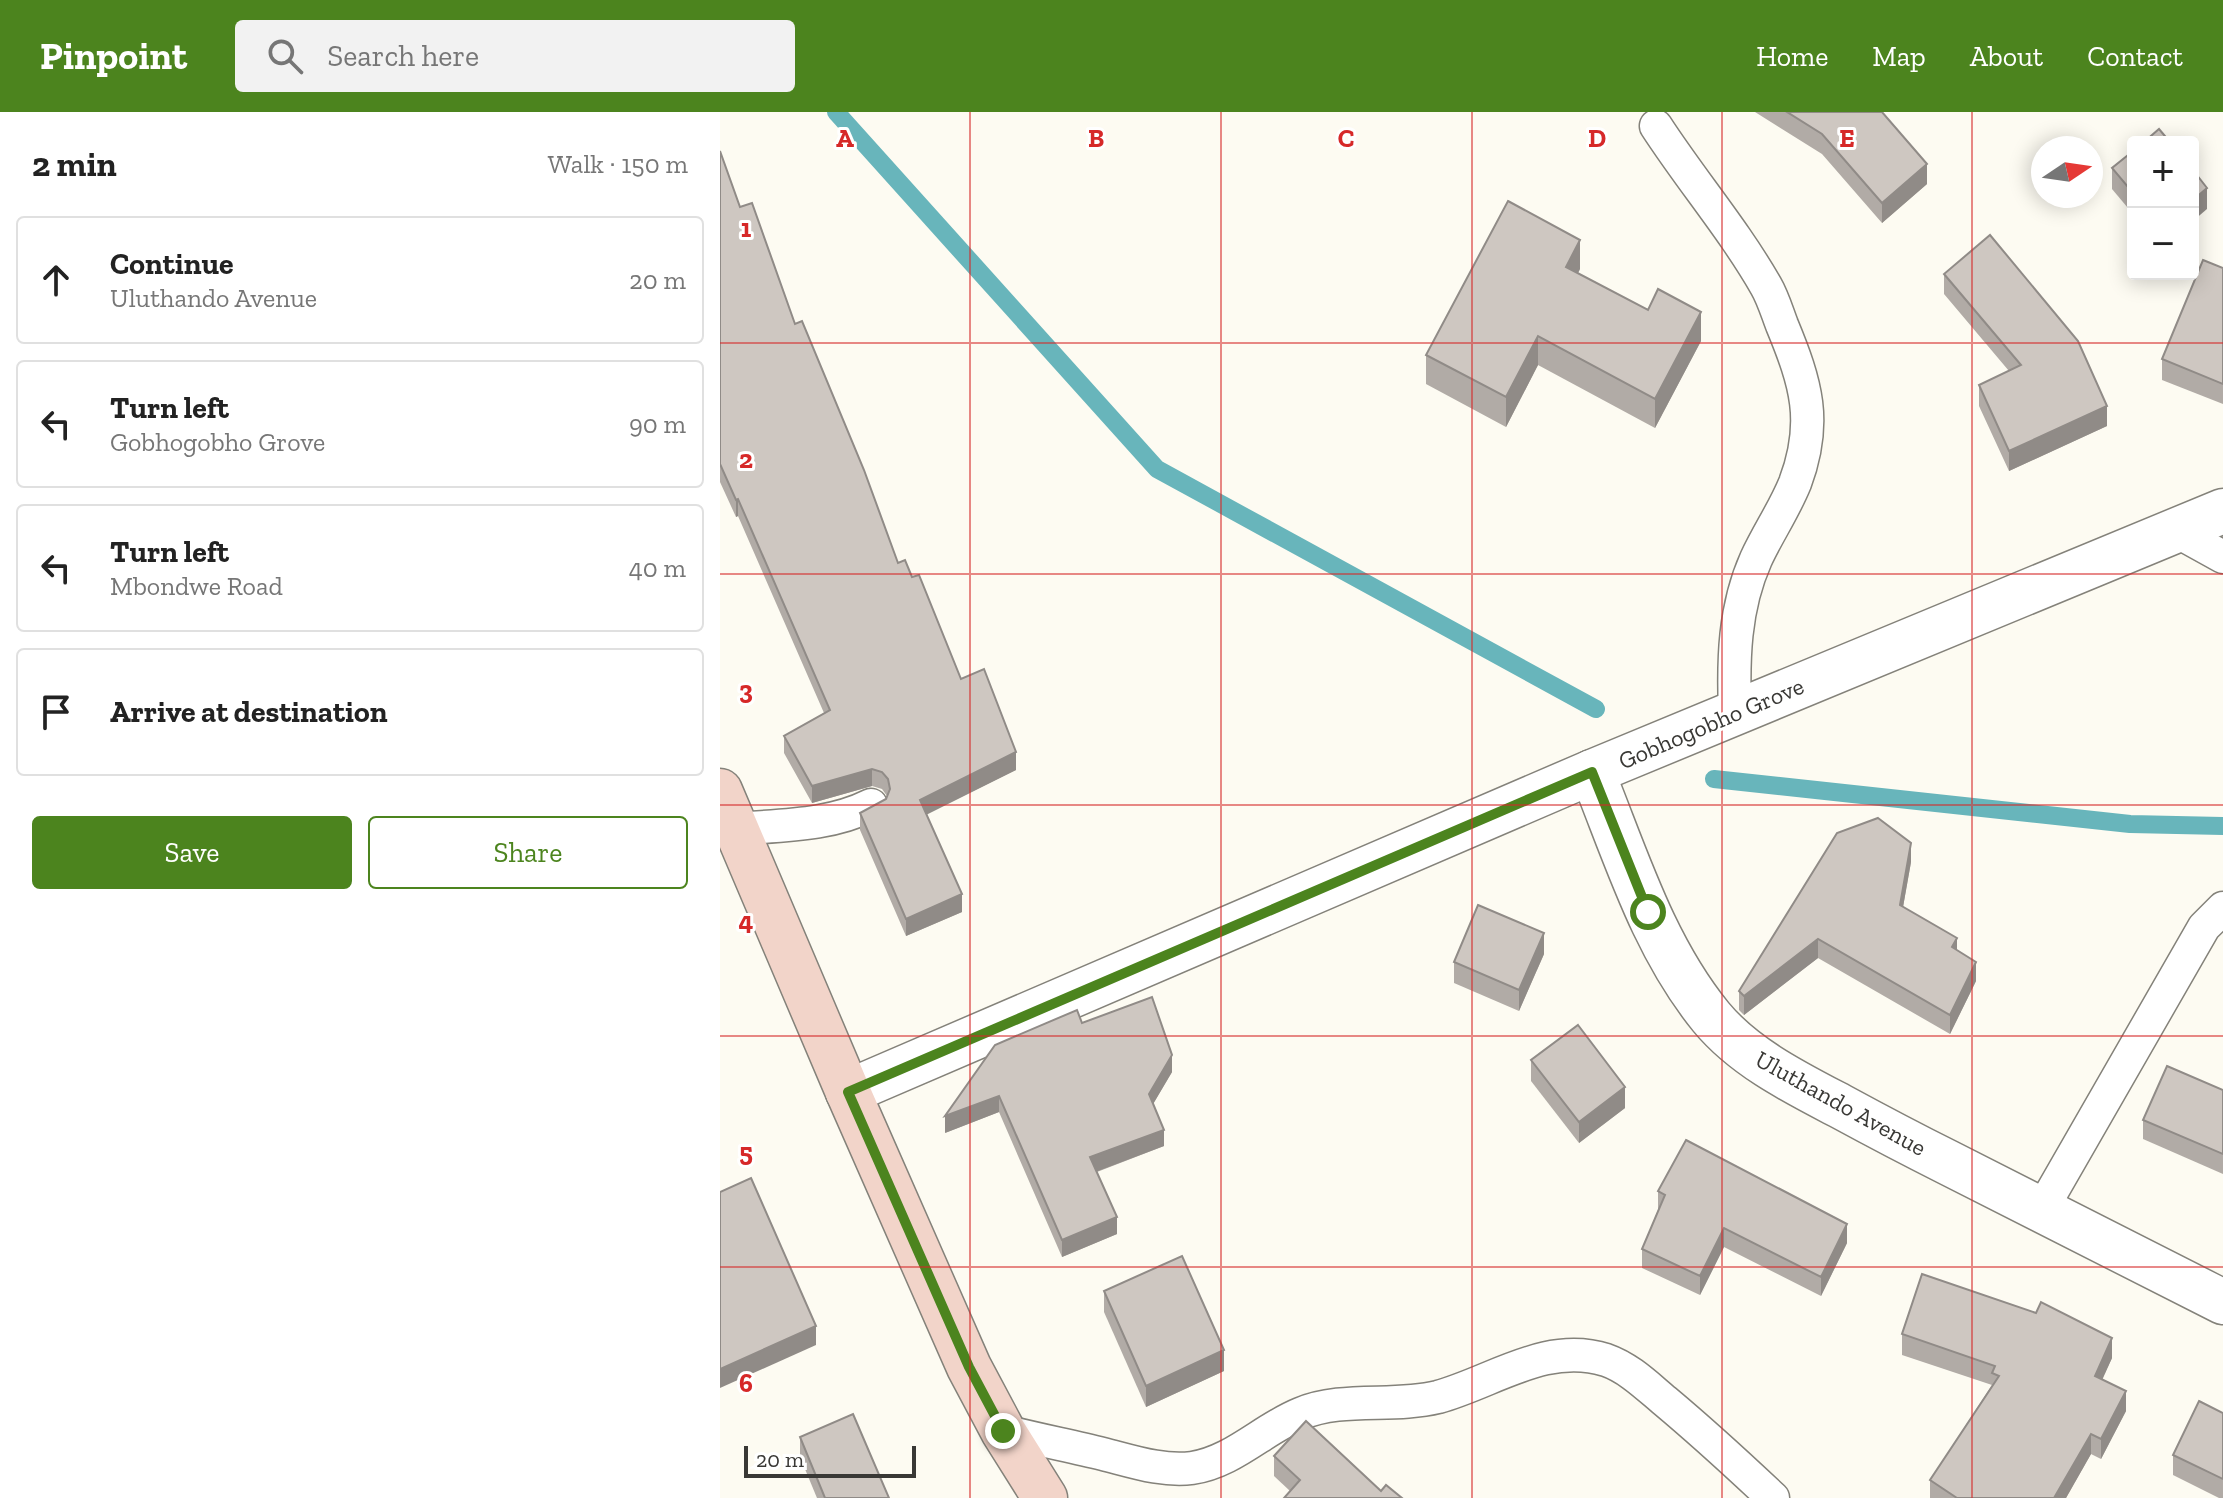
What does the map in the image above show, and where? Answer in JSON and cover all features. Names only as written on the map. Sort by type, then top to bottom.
[{"type":"street","name":"Gobhogobho Grove","points":[[848,1092],[1592,772],[2223,511]]},
{"type":"street","name":"Uluthando Avenue","points":[[1592,772],[1648,912],[1667,950],[1689,988],[1723,1029],[1744,1048],[1792,1081],[2223,1302]]},
{"type":"street","points":[[728,810],[969,1367],[1003,1431],[1045,1498]]},
{"type":"lane","points":[[1656,126],[1768,289],[1794,353],[1807,396],[1805,449],[1795,481],[1757,557],[1739,609],[1733,668],[1735,713]]},
{"type":"lane","points":[[2176,531],[2223,557]]},
{"type":"lane","points":[[728,810],[824,821],[842,818],[871,805]]},
{"type":"lane","points":[[2042,1209],[2204,927],[2223,908]]},
{"type":"lane","points":[[1003,1431],[1137,1463],[1191,1468],[1209,1464],[1238,1450],[1302,1412],[1436,1397],[1537,1360],[1561,1355],[1586,1356],[1608,1361],[1634,1375],[1698,1428],[1773,1498]]},
{"type":"building","points":[[1787,112],[1882,112],[1927,164],[1882,203],[1822,134]]},
{"type":"building","points":[[2159,129],[2165,136],[2151,136]]},
{"type":"building","points":[[720,151],[740,207],[752,203],[795,324],[802,321],[864,470],[898,563],[905,560],[912,577],[919,575],[961,679],[984,669],[1016,752],[920,800],[962,894],[906,919],[860,813],[886,799],[890,789],[888,779],[882,772],[872,769],[812,786],[784,736],[830,710],[720,464]]},
{"type":"building","points":[[2127,156],[2127,186],[2112,168]]},
{"type":"building","points":[[2199,178],[2207,188],[2199,195]]},
{"type":"building","points":[[1508,201],[1580,240],[1566,267],[1648,310],[1658,289],[1701,312],[1655,399],[1538,336],[1506,397],[1426,355]]},
{"type":"building","points":[[1990,235],[2078,341],[2107,406],[2009,451],[1979,385],[2021,365],[1944,274]]},
{"type":"building","points":[[2203,260],[2223,268],[2223,384],[2162,359],[2195,280],[2199,280]]},
{"type":"building","points":[[1878,818],[1911,843],[1900,905],[1957,938],[1952,947],[1976,962],[1950,1015],[1818,939],[1744,996],[1739,991],[1837,833]]},
{"type":"building","points":[[1478,905],[1544,933],[1519,990],[1454,962]]},
{"type":"building","points":[[1152,997],[1172,1055],[1149,1094],[1164,1130],[1090,1157],[1117,1217],[1062,1240],[999,1096],[945,1116],[995,1045],[1077,1010],[1082,1023]]},
{"type":"building","points":[[1578,1025],[1625,1087],[1579,1122],[1531,1060]]},
{"type":"building","points":[[2167,1066],[2223,1090],[2223,1154],[2143,1120]]},
{"type":"building","points":[[1686,1140],[1847,1224],[1821,1277],[1724,1228],[1700,1276],[1642,1249],[1665,1195],[1658,1191]]},
{"type":"building","points":[[751,1178],[816,1326],[720,1369],[720,1192]]},
{"type":"building","points":[[1182,1256],[1224,1350],[1146,1386],[1104,1291]]},
{"type":"building","points":[[1922,1274],[2036,1313],[2041,1302],[2112,1338],[2095,1376],[2126,1391],[2101,1439],[2091,1434],[2054,1498],[1957,1498],[1930,1480],[1999,1376],[1992,1373],[1995,1366],[1902,1334]]},
{"type":"building","points":[[2199,1401],[2223,1413],[2223,1479],[2173,1455]]},
{"type":"building","points":[[853,1414],[889,1498],[825,1498],[800,1437]]},
{"type":"building","points":[[1306,1421],[1381,1491],[1386,1485],[1402,1498],[1284,1498],[1300,1480],[1274,1456]]},
{"type":"waterway","points":[[836,112],[1157,469],[1596,709]]},
{"type":"waterway","points":[[1714,779],[2130,824],[2223,826]]},
{"type":"route","points":[[1003,1431],[969,1367],[848,1092],[1592,772],[1648,912]]}]
